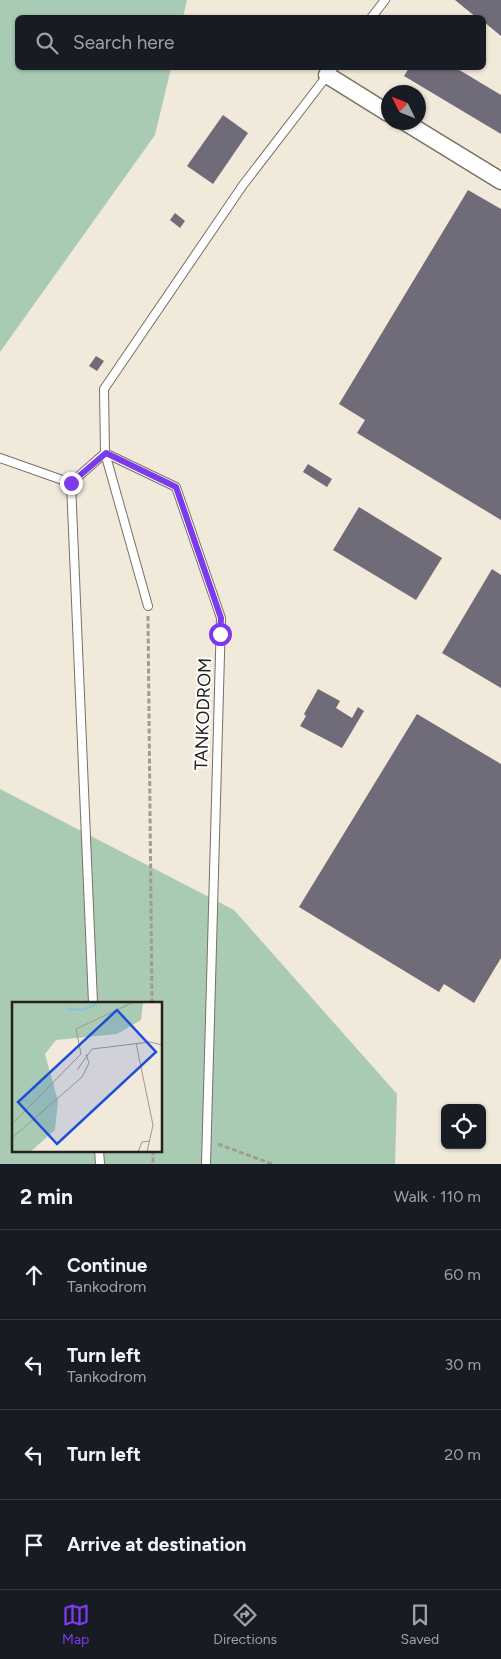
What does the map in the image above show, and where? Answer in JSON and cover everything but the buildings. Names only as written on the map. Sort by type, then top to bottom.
[{"type":"street","points":[[330,71],[381,108]]},
{"type":"street","points":[[418,130],[501,181]]},
{"type":"lane","points":[[373,15],[384,0]]},
{"type":"lane","points":[[148,606],[106,453],[104,390],[243,185],[330,71]]},
{"type":"lane","points":[[71,483],[106,453]]},
{"type":"lane","name":"TANKODROM","points":[[106,453],[176,487],[221,618],[206,1164]]},
{"type":"lane","points":[[0,458],[71,483]]},
{"type":"lane","points":[[71,483],[93,1002]]},
{"type":"path","points":[[148,606],[152,1002]]},
{"type":"path","points":[[207,1140],[272,1164]]},
{"type":"green space","points":[[0,0],[187,0],[183,15],[15,15],[15,70],[171,70],[155,135],[0,352]]},
{"type":"green space","points":[[0,789],[234,910],[397,1094],[395,1164],[0,1164]]},
{"type":"route","points":[[71,483],[106,453],[176,487],[221,618],[220,634]]}]
